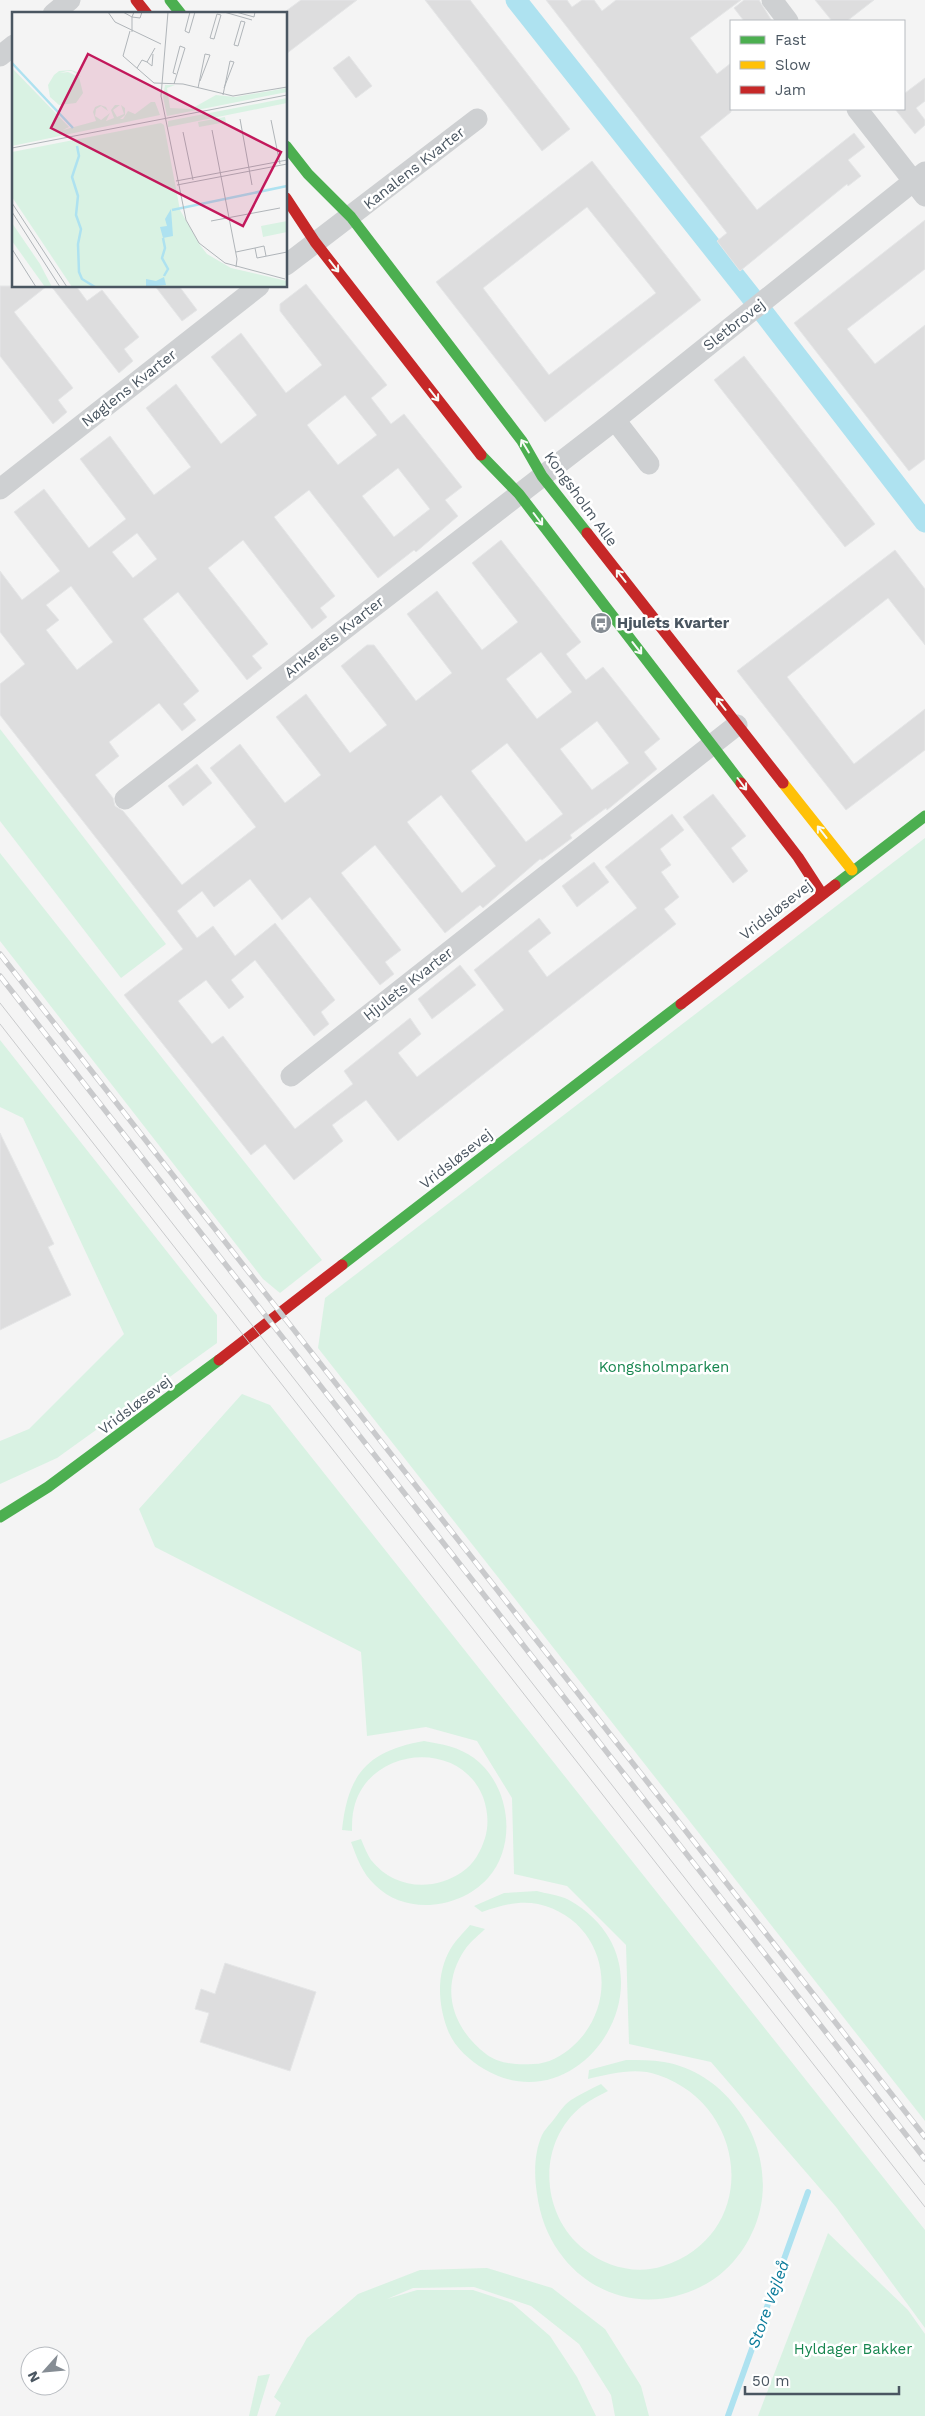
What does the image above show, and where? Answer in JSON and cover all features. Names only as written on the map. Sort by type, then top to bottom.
[{"type":"street","points":[[55,12],[70,0]]},
{"type":"street","points":[[136,0],[145,12]]},
{"type":"street","points":[[170,0],[179,12]]},
{"type":"street","points":[[772,0],[787,20]]},
{"type":"street","points":[[0,56],[12,47]]},
{"type":"street","points":[[858,110],[921,183]]},
{"type":"street","name":"Kanalens Kvarter","points":[[350,216],[477,119]]},
{"type":"street","name":"Kongsholm Alle","points":[[288,149],[308,174],[350,216],[522,441],[542,476],[852,870]]},
{"type":"street","name":"Sletbrovej","points":[[542,476],[786,284],[921,183]]},
{"type":"street","points":[[288,201],[315,242],[477,451],[519,494],[798,857],[822,894]]},
{"type":"street","points":[[288,262],[350,216]]},
{"type":"street","name":"Nøglens Kvarter","points":[[0,489],[256,288]]},
{"type":"street","points":[[615,420],[649,464]]},
{"type":"street","name":"Ankerets Kvarter","points":[[125,799],[542,476]]},
{"type":"street","name":"Hjulets Kvarter","points":[[291,1076],[737,725]]},
{"type":"street","name":"Vridsløsevej","points":[[0,1517],[48,1487],[142,1419],[654,1026],[852,870],[925,816]]},
{"type":"green space","points":[[0,729],[166,944],[121,978],[0,821]]},
{"type":"green space","name":"Kongsholmparken","points":[[925,838],[925,2121],[318,1348],[325,1298]]},
{"type":"green space","points":[[0,853],[322,1260],[280,1293],[263,1279],[0,941]]},
{"type":"green space","points":[[0,1040],[217,1315],[217,1343],[57,1458],[0,1484],[0,1441],[29,1429],[124,1334],[23,1118],[0,1107]]},
{"type":"green space","points":[[242,1394],[270,1405],[925,2230],[925,2328],[836,2207],[711,2062],[629,2044],[626,1945],[567,1886],[514,1874],[512,1798],[477,1741],[426,1727],[367,1736],[361,1652],[155,1547],[139,1509]]},
{"type":"green space","points":[[424,1741],[456,1749],[474,1758],[496,1783],[506,1815],[504,1849],[488,1878],[463,1897],[433,1905],[417,1905],[388,1895],[375,1885],[360,1865],[351,1842],[361,1839],[371,1860],[380,1870],[402,1882],[427,1885],[451,1878],[466,1869],[476,1857],[487,1828],[485,1802],[471,1778],[455,1765],[436,1758],[415,1758],[395,1762],[377,1772],[363,1788],[354,1808],[352,1831],[342,1830],[349,1793],[364,1768],[388,1751]]},
{"type":"green space","points":[[537,1891],[569,1900],[603,1929],[619,1963],[620,1998],[608,2032],[586,2059],[556,2077],[521,2082],[484,2069],[457,2047],[444,2018],[440,1988],[443,1968],[451,1948],[470,1925],[485,1929],[466,1948],[458,1962],[453,1977],[451,1991],[453,2005],[457,2019],[464,2031],[486,2054],[497,2060],[515,2064],[544,2063],[559,2056],[573,2046],[589,2028],[598,2007],[602,1985],[599,1964],[592,1944],[579,1926],[561,1913],[538,1904],[516,1903],[482,1912],[474,1906],[504,1893]]},
{"type":"green space","points":[[626,2060],[664,2062],[688,2069],[709,2081],[727,2097],[742,2116],[754,2138],[761,2161],[763,2186],[760,2210],[747,2243],[733,2262],[716,2278],[677,2296],[649,2299],[622,2296],[597,2286],[575,2270],[557,2249],[544,2224],[537,2194],[535,2164],[537,2149],[543,2133],[568,2102],[601,2084],[608,2091],[582,2106],[567,2121],[557,2139],[551,2159],[549,2179],[552,2199],[559,2218],[570,2235],[585,2250],[602,2261],[622,2268],[643,2270],[663,2266],[694,2250],[716,2227],[728,2200],[731,2170],[726,2141],[711,2114],[689,2091],[658,2075],[632,2071],[588,2079],[589,2070]]},
{"type":"green space","name":"Hyldager Bakker","points":[[828,2233],[908,2310],[925,2334],[925,2416],[758,2416]]},
{"type":"green space","points":[[487,2268],[552,2288],[605,2329],[641,2386],[649,2416],[615,2416],[611,2395],[579,2344],[531,2306],[474,2287],[413,2288],[387,2299],[417,2290],[473,2290],[512,2303],[550,2336],[577,2377],[596,2416],[275,2416],[281,2403],[274,2397],[307,2338],[358,2294],[420,2270]]},
{"type":"green space","points":[[270,2374],[257,2416],[249,2416],[258,2376]]},
{"type":"building","points":[[301,0],[357,0],[288,52],[288,12],[286,11]]},
{"type":"building","points":[[425,0],[470,0],[570,129],[542,151]]},
{"type":"building","points":[[546,0],[567,0],[572,7],[582,0],[594,0],[602,11],[616,0],[741,0],[690,38],[717,74],[730,64],[731,112],[700,137],[757,210],[854,133],[865,147],[848,160],[861,176],[848,186],[847,184],[740,271],[717,241],[727,233]]},
{"type":"building","points":[[744,0],[759,0],[771,20],[743,20],[734,8]]},
{"type":"building","points":[[815,0],[874,0],[848,20],[831,20]]},
{"type":"building","points":[[349,56],[372,86],[356,98],[333,68]]},
{"type":"building","points":[[925,78],[925,101],[916,108],[925,120],[925,125],[915,134],[896,110],[905,110],[905,93]]},
{"type":"building","points":[[592,161],[701,300],[545,422],[436,282]],"holes":[[[587,207],[656,293],[549,375],[483,288]]]},
{"type":"building","points":[[925,220],[925,269],[847,329],[875,364],[925,325],[925,459],[909,471],[794,323]]},
{"type":"building","points":[[306,284],[387,385],[371,398],[391,424],[404,414],[462,487],[445,500],[458,516],[416,552],[414,550],[378,578],[309,490],[274,517],[335,596],[320,608],[327,617],[312,629],[243,540],[208,568],[268,644],[252,656],[262,668],[247,680],[178,592],[143,619],[199,691],[183,704],[196,720],[182,731],[159,703],[109,742],[119,756],[95,775],[113,798],[115,806],[123,811],[182,885],[256,827],[210,768],[240,744],[285,803],[321,775],[276,717],[306,694],[350,753],[387,725],[341,666],[367,645],[374,645],[416,701],[452,673],[407,614],[437,591],[482,650],[518,622],[472,563],[501,540],[581,642],[566,654],[586,680],[603,667],[660,739],[644,752],[657,769],[607,810],[606,808],[570,835],[572,838],[542,860],[540,859],[483,908],[480,905],[445,933],[375,845],[341,873],[401,950],[385,962],[394,974],[380,985],[310,897],[282,920],[250,879],[214,907],[202,891],[177,911],[197,938],[213,926],[235,956],[275,923],[335,1000],[321,1012],[329,1024],[314,1036],[255,960],[231,980],[244,997],[229,1009],[206,980],[178,1001],[212,1044],[223,1036],[295,1129],[353,1084],[344,1071],[410,1018],[421,1034],[398,1053],[417,1077],[504,1010],[474,970],[539,918],[551,933],[528,951],[547,977],[637,908],[605,867],[672,814],[684,830],[660,849],[671,865],[661,872],[679,897],[664,909],[676,924],[398,1141],[366,1100],[332,1125],[343,1141],[294,1180],[265,1144],[251,1155],[124,995],[183,949],[0,715],[0,684],[25,664],[0,632],[0,571],[22,600],[60,571],[14,512],[44,489],[89,548],[126,519],[80,459],[110,436],[154,495],[191,467],[146,408],[176,384],[221,444],[257,415],[211,357],[241,333],[286,393],[322,365],[280,311],[280,304]],"holes":[[[345,395],[377,435],[338,465],[307,425]],[[398,468],[430,509],[394,537],[362,496]],[[137,533],[157,559],[133,578],[112,552]],[[71,586],[113,642],[77,670],[46,630],[59,620],[46,605]],[[541,652],[572,692],[537,719],[506,679]],[[597,721],[629,763],[592,790],[560,749]],[[507,743],[563,814],[526,842],[471,771]],[[441,795],[496,866],[462,893],[407,822]]]},
{"type":"building","points":[[0,286],[44,288],[14,312],[73,388],[58,400],[67,412],[53,424],[0,356]]},
{"type":"building","points":[[53,288],[77,288],[87,301],[102,290],[139,337],[124,349],[133,361],[119,373]]},
{"type":"building","points":[[157,288],[180,288],[197,310],[182,321]]},
{"type":"building","points":[[744,356],[875,524],[845,547],[714,380]]},
{"type":"building","points":[[895,550],[925,589],[925,645],[888,598],[787,677],[854,764],[925,709],[925,750],[846,810],[737,671]]},
{"type":"building","points":[[197,764],[212,783],[183,806],[168,786]]},
{"type":"building","points":[[713,794],[746,836],[731,848],[748,871],[733,883],[683,817]]},
{"type":"building","points":[[594,862],[609,882],[577,907],[562,886]]},
{"type":"building","points":[[460,965],[476,985],[432,1019],[418,999]]},
{"type":"building","points":[[0,1133],[54,1244],[48,1247],[71,1295],[0,1330]]},
{"type":"building","points":[[225,1963],[316,1992],[290,2071],[200,2042],[209,2013],[195,2009],[201,1989],[215,1994]]},
{"type":"waterway","points":[[516,0],[749,294],[925,522]]},
{"type":"waterway","name":"Store Vejleå","points":[[728,2416],[808,2192]]},
{"type":"tram line","points":[[0,1003],[925,2185]]},
{"type":"tram line","points":[[0,1024],[925,2207]]},
{"type":"railway","points":[[0,954],[925,2137]]},
{"type":"railway","points":[[0,976],[925,2159]]},
{"type":"traffic: fast","points":[[170,0],[179,12]]},
{"type":"traffic: fast","points":[[288,149],[308,174],[351,217],[522,441],[542,476],[587,533]]},
{"type":"traffic: fast","points":[[481,455],[519,494],[741,783]]},
{"type":"traffic: fast","points":[[835,885],[925,816]]},
{"type":"traffic: fast","points":[[342,1265],[681,1004]]},
{"type":"traffic: fast","points":[[0,1517],[48,1487],[219,1360]]},
{"type":"traffic: slow","points":[[783,783],[852,870]]},
{"type":"traffic: jam","points":[[136,0],[145,12]]},
{"type":"traffic: jam","points":[[288,201],[315,242],[481,455]]},
{"type":"traffic: jam","points":[[587,533],[783,783]]},
{"type":"traffic: jam","points":[[741,783],[798,857],[822,894]]},
{"type":"traffic: jam","points":[[681,1004],[835,885]]},
{"type":"traffic: jam","points":[[219,1360],[342,1265]]},
{"type":"place","name":"Hjulets Kvarter","points":[[601,623]]}]
